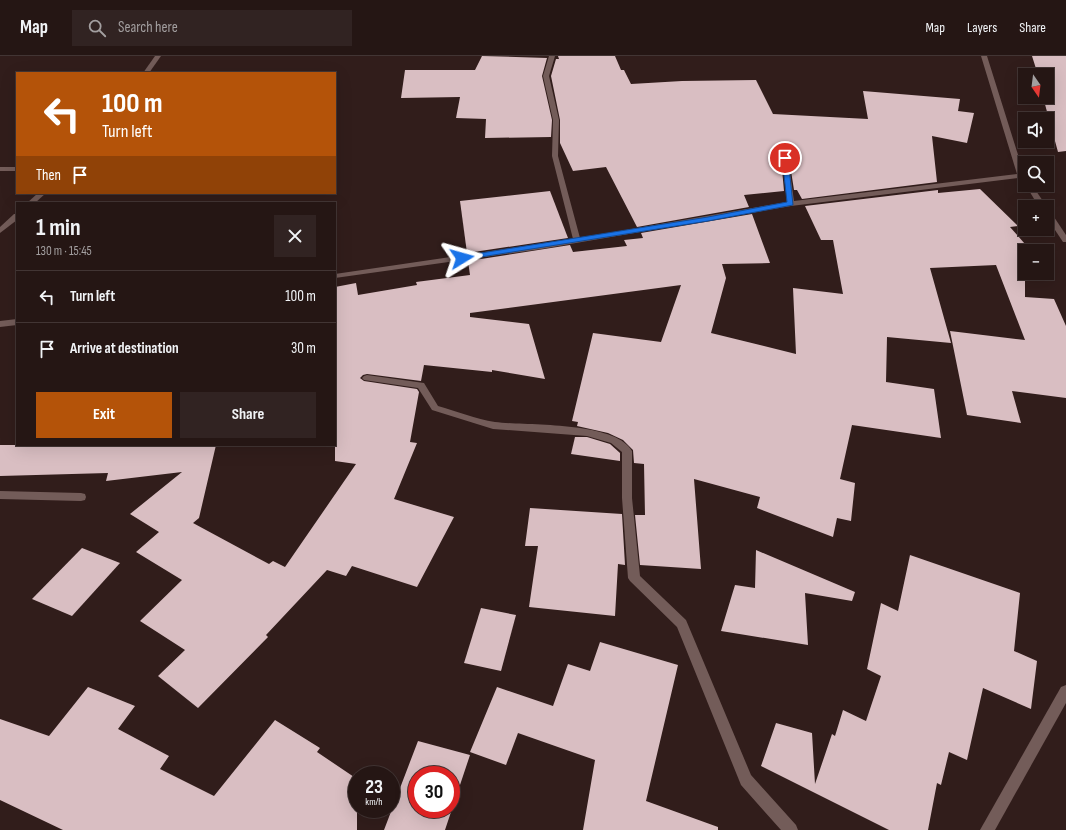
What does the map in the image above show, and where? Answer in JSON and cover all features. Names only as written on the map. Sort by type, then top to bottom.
[{"type":"street","points":[[147,72],[158,56]]},
{"type":"street","points":[[552,56],[546,76],[556,120],[555,156],[577,240]]},
{"type":"street","points":[[984,56],[1018,162]]},
{"type":"street","points":[[785,158],[791,204]]},
{"type":"street","points":[[0,169],[16,169]]},
{"type":"street","points":[[336,276],[541,247],[791,204],[1018,179]]},
{"type":"street","points":[[32,202],[41,194]]},
{"type":"street","points":[[0,231],[16,217]]},
{"type":"street","points":[[1054,223],[1066,240]]},
{"type":"street","points":[[0,324],[16,322]]},
{"type":"street","points":[[367,378],[420,386],[435,408],[493,425],[587,432],[614,440],[627,451],[627,498],[634,578],[682,624],[746,780],[791,830]]},
{"type":"street","points":[[0,495],[80,497]]},
{"type":"street","points":[[987,830],[1065,695]]},
{"type":"building","points":[[482,56],[547,58],[542,76],[552,120],[551,137],[485,138],[486,119],[456,118],[460,97],[401,98],[405,70],[475,70]]},
{"type":"building","points":[[558,56],[615,56],[621,70],[624,70],[631,84],[682,81],[756,80],[773,114],[868,119],[863,91],[960,99],[958,111],[974,113],[967,143],[932,136],[937,182],[802,199],[797,190],[794,190],[789,158],[784,155],[781,158],[784,191],[744,195],[749,207],[637,227],[606,167],[573,171],[560,143],[560,120],[551,76],[556,59],[559,59]]},
{"type":"building","points":[[1032,56],[1066,56],[1066,151],[1058,152],[1054,137],[1054,112],[1047,112],[1045,104],[1054,104],[1054,68],[1036,68]]},
{"type":"building","points":[[980,189],[1018,226],[1010,227],[1025,244],[1018,244],[1018,280],[1025,280],[1025,297],[1054,299],[1066,326],[1066,398],[1012,391],[1021,423],[967,415],[950,331],[1025,340],[996,265],[930,268],[951,343],[887,337],[886,382],[934,389],[941,438],[852,425],[840,479],[855,483],[851,521],[837,518],[833,537],[757,508],[760,497],[694,479],[701,569],[640,565],[635,515],[645,515],[644,464],[634,463],[633,450],[623,440],[608,433],[577,426],[578,422],[572,421],[593,333],[661,342],[681,285],[470,313],[470,317],[529,324],[545,379],[492,370],[492,372],[424,365],[421,381],[367,374],[363,375],[360,378],[364,381],[417,389],[419,392],[410,442],[417,443],[394,499],[454,517],[417,587],[352,566],[346,576],[327,570],[266,635],[268,637],[198,708],[158,676],[185,650],[140,621],[182,580],[136,552],[159,532],[130,514],[182,472],[106,481],[108,473],[0,476],[0,445],[216,446],[199,518],[193,523],[269,564],[273,561],[285,567],[356,464],[335,461],[336,287],[356,283],[358,295],[417,285],[416,282],[470,275],[468,261],[570,245],[573,252],[627,246],[624,240],[643,238],[641,233],[752,214],[770,263],[722,264],[726,278],[711,333],[796,354],[793,288],[843,294],[833,240],[821,240],[805,206],[938,190],[938,193]]},
{"type":"building","points":[[550,191],[568,238],[467,253],[460,201]]},
{"type":"building","points":[[575,437],[587,437],[610,444],[620,453],[620,461],[571,454]]},
{"type":"building","points":[[530,508],[622,514],[625,565],[618,564],[615,616],[529,607],[538,546],[525,546]]},
{"type":"building","points":[[82,548],[120,563],[72,616],[32,599]]},
{"type":"building","points":[[756,550],[855,592],[852,601],[805,593],[808,645],[721,631],[735,585],[755,588]]},
{"type":"building","points":[[910,555],[1020,593],[1014,651],[1037,661],[1031,709],[983,688],[967,760],[949,752],[941,785],[937,783],[928,830],[889,830],[761,766],[776,723],[812,733],[815,784],[832,734],[835,736],[843,710],[866,721],[881,676],[867,669],[881,603],[898,611]]},
{"type":"building","points":[[481,608],[516,615],[501,671],[464,663]]},
{"type":"building","points":[[600,642],[678,665],[646,801],[718,827],[718,830],[583,830],[595,760],[518,733],[506,765],[470,752],[497,687],[553,706],[568,664],[590,671]]},
{"type":"building","points":[[88,687],[135,706],[118,729],[169,756],[160,769],[214,796],[275,720],[320,748],[317,752],[348,773],[348,818],[357,818],[357,830],[63,830],[0,800],[0,719],[49,736]]},
{"type":"building","points":[[418,741],[470,755],[460,785],[460,766],[408,766]]},
{"type":"building","points":[[408,767],[408,818],[449,818],[445,830],[384,830],[389,818],[400,818],[400,788]]},
{"type":"route","points":[[462,258],[541,247],[791,204],[785,158]]}]
